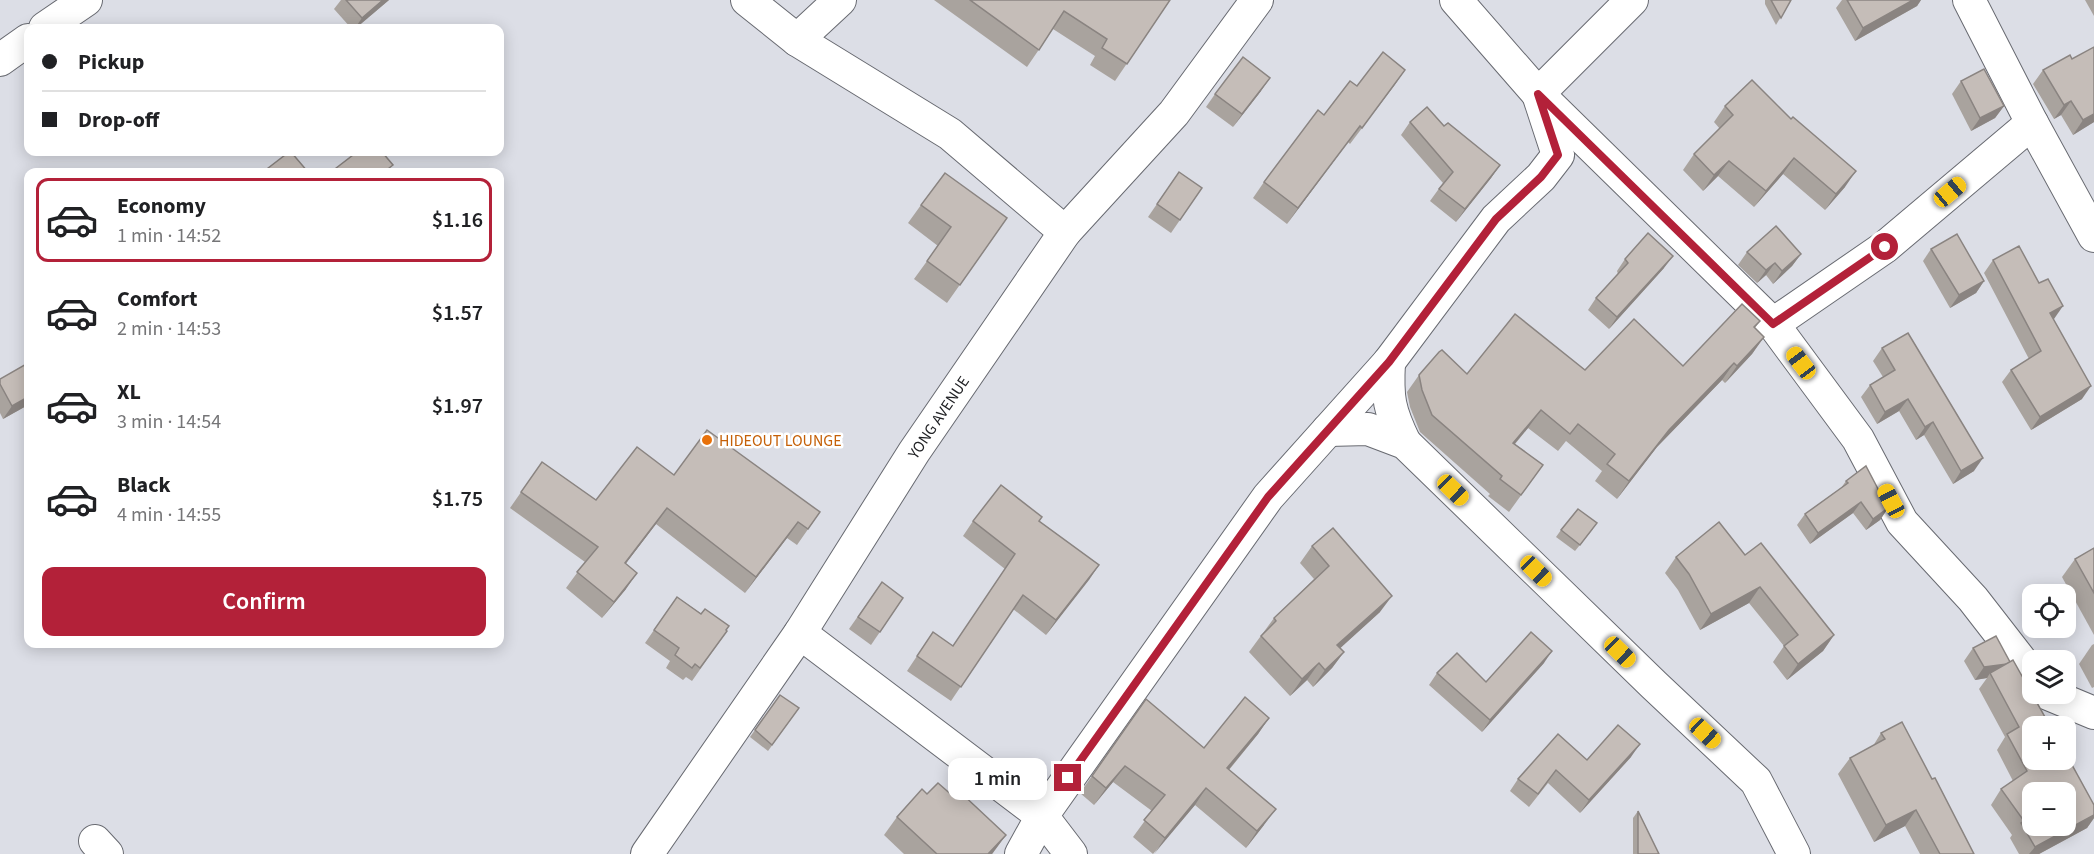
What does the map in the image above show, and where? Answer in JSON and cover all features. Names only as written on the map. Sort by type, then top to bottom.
[{"type":"street","points":[[51,24],[86,0]]},
{"type":"street","points":[[747,0],[797,40],[950,134],[1065,232]]},
{"type":"street","points":[[797,40],[840,0]]},
{"type":"street","name":"YONG AVENUE","points":[[647,854],[800,633],[914,452],[1065,232],[1174,112],[1257,0]]},
{"type":"street","points":[[1456,0],[1538,94],[1773,324],[1858,439],[1902,522],[1973,599],[2022,662]]},
{"type":"street","points":[[1538,94],[1632,0]]},
{"type":"street","points":[[1969,0],[2032,123],[2094,236]]},
{"type":"street","points":[[0,60],[24,43]]},
{"type":"street","points":[[1021,854],[1042,816],[1268,497],[1389,362],[1496,219],[1541,177],[1558,155],[1538,94]]},
{"type":"street","points":[[1773,324],[1885,247],[2032,123]]},
{"type":"street","points":[[1389,362],[1388,385],[1391,414],[1405,443],[1756,781],[1794,854]]},
{"type":"street","points":[[1328,430],[1368,429],[1405,443]]},
{"type":"street","points":[[800,633],[1042,816],[1071,854]]},
{"type":"street","points":[[2072,704],[2094,713]]},
{"type":"building","points":[[346,0],[383,0],[362,18]]},
{"type":"building","points":[[970,0],[1170,0],[1127,64],[1102,48],[1107,39],[1064,11],[1039,50]]},
{"type":"building","points":[[1771,0],[1791,0],[1781,18]]},
{"type":"building","points":[[1847,0],[1913,0],[1863,28]]},
{"type":"building","points":[[2094,47],[2094,114],[2083,120],[2071,101],[2064,105],[2043,70],[2070,55],[2072,59]]},
{"type":"building","points":[[1383,52],[1405,70],[1298,208],[1264,182],[1318,110],[1324,115],[1350,81],[1357,86]]},
{"type":"building","points":[[1243,57],[1270,78],[1242,114],[1215,94]]},
{"type":"building","points":[[1984,69],[2004,106],[1980,118],[1961,81]]},
{"type":"building","points":[[1752,80],[1791,119],[1793,117],[1856,171],[1836,194],[1794,158],[1766,191],[1729,161],[1714,175],[1694,154],[1733,115],[1725,106]]},
{"type":"building","points":[[1427,107],[1444,126],[1448,123],[1500,165],[1465,209],[1439,189],[1453,172],[1410,122]]},
{"type":"building","points":[[284,156],[294,156],[305,168],[268,168]]},
{"type":"building","points":[[352,156],[385,156],[393,165],[389,168],[336,168]]},
{"type":"building","points":[[1179,172],[1202,188],[1180,220],[1157,204]]},
{"type":"building","points":[[945,173],[1007,218],[960,285],[927,261],[951,227],[921,205]]},
{"type":"building","points":[[1776,226],[1801,254],[1782,271],[1775,263],[1766,270],[1747,252]]},
{"type":"building","points":[[1648,233],[1673,256],[1617,317],[1596,298],[1628,263],[1625,259]]},
{"type":"building","points":[[1957,234],[1984,281],[1959,295],[1931,249]]},
{"type":"building","points":[[2019,246],[2039,283],[2048,279],[2063,306],[2050,313],[2091,386],[2040,417],[2011,370],[2041,351],[1993,260]]},
{"type":"building","points":[[1742,304],[1760,321],[1754,327],[1764,337],[1737,366],[1734,363],[1669,430],[1629,481],[1607,464],[1615,454],[1578,424],[1570,434],[1541,410],[1513,443],[1543,465],[1521,495],[1500,479],[1502,476],[1432,415],[1422,390],[1419,375],[1439,352],[1442,350],[1467,374],[1515,314],[1585,370],[1634,319],[1683,366]]},
{"type":"building","points":[[1908,333],[1983,458],[1961,471],[1933,422],[1925,427],[1908,399],[1885,412],[1870,385],[1895,370],[1882,348]]},
{"type":"building","points":[[24,365],[24,399],[12,406],[0,384],[0,379]]},
{"type":"building","points":[[707,430],[820,512],[808,529],[798,522],[756,577],[667,508],[625,563],[637,573],[614,602],[577,572],[598,547],[521,492],[542,462],[596,500],[637,447],[674,475]]},
{"type":"building","points":[[1866,466],[1888,508],[1873,519],[1861,502],[1818,533],[1805,514],[1848,483],[1846,481]]},
{"type":"building","points":[[1001,485],[1042,517],[1039,521],[1099,565],[1056,620],[1023,595],[961,687],[917,656],[933,632],[953,646],[1015,554],[973,521]]},
{"type":"building","points":[[1578,509],[1597,523],[1580,545],[1561,530]]},
{"type":"building","points":[[1719,522],[1745,555],[1761,543],[1834,635],[1798,664],[1784,646],[1798,635],[1760,587],[1711,614],[1689,574],[1676,557]]},
{"type":"building","points":[[1333,528],[1392,596],[1337,645],[1344,652],[1325,670],[1319,663],[1302,679],[1261,636],[1276,621],[1274,618],[1329,566],[1312,546]]},
{"type":"building","points":[[2094,548],[2094,593],[2075,559]]},
{"type":"building","points":[[882,582],[903,598],[880,632],[858,617]]},
{"type":"building","points":[[677,597],[701,614],[705,609],[729,626],[700,668],[695,664],[692,668],[675,655],[679,648],[654,630]]},
{"type":"building","points":[[1531,632],[1552,651],[1490,720],[1437,673],[1457,653],[1486,682]]},
{"type":"building","points":[[1996,636],[2010,662],[1984,667],[1973,648]]},
{"type":"building","points":[[2013,660],[2022,676],[2022,704],[2038,704],[2044,716],[2022,716],[2022,762],[2007,734],[2019,727],[1990,673]]},
{"type":"building","points":[[780,695],[799,708],[772,745],[755,730]]},
{"type":"building","points":[[1245,697],[1269,718],[1227,768],[1276,809],[1257,831],[1206,788],[1165,838],[1144,820],[1165,795],[1125,766],[1106,788],[1092,776],[1146,699],[1204,748]]},
{"type":"building","points":[[1902,722],[1932,779],[1935,778],[1974,854],[1940,854],[1916,810],[1886,825],[1850,758],[1885,739],[1881,733]]},
{"type":"building","points":[[1618,725],[1640,744],[1589,800],[1556,770],[1538,794],[1518,779],[1558,734],[1587,760]]},
{"type":"building","points":[[2075,770],[2094,805],[2094,815],[2076,825],[2076,782],[2022,782],[2022,818],[2001,789],[2027,771]]},
{"type":"building","points":[[938,783],[954,797],[959,791],[1006,835],[988,854],[937,854],[897,817],[922,789],[927,794]]},
{"type":"building","points":[[1638,811],[1659,854],[1638,854]]},
{"type":"building","points":[[2029,836],[2055,836],[2035,847]]},
{"type":"place","name":"HIDEOUT LOUNGE","points":[[707,440]]},
{"type":"route","points":[[1068,778],[1268,497],[1389,362],[1496,219],[1541,177],[1558,155],[1538,94],[1773,324],[1885,247]]}]
